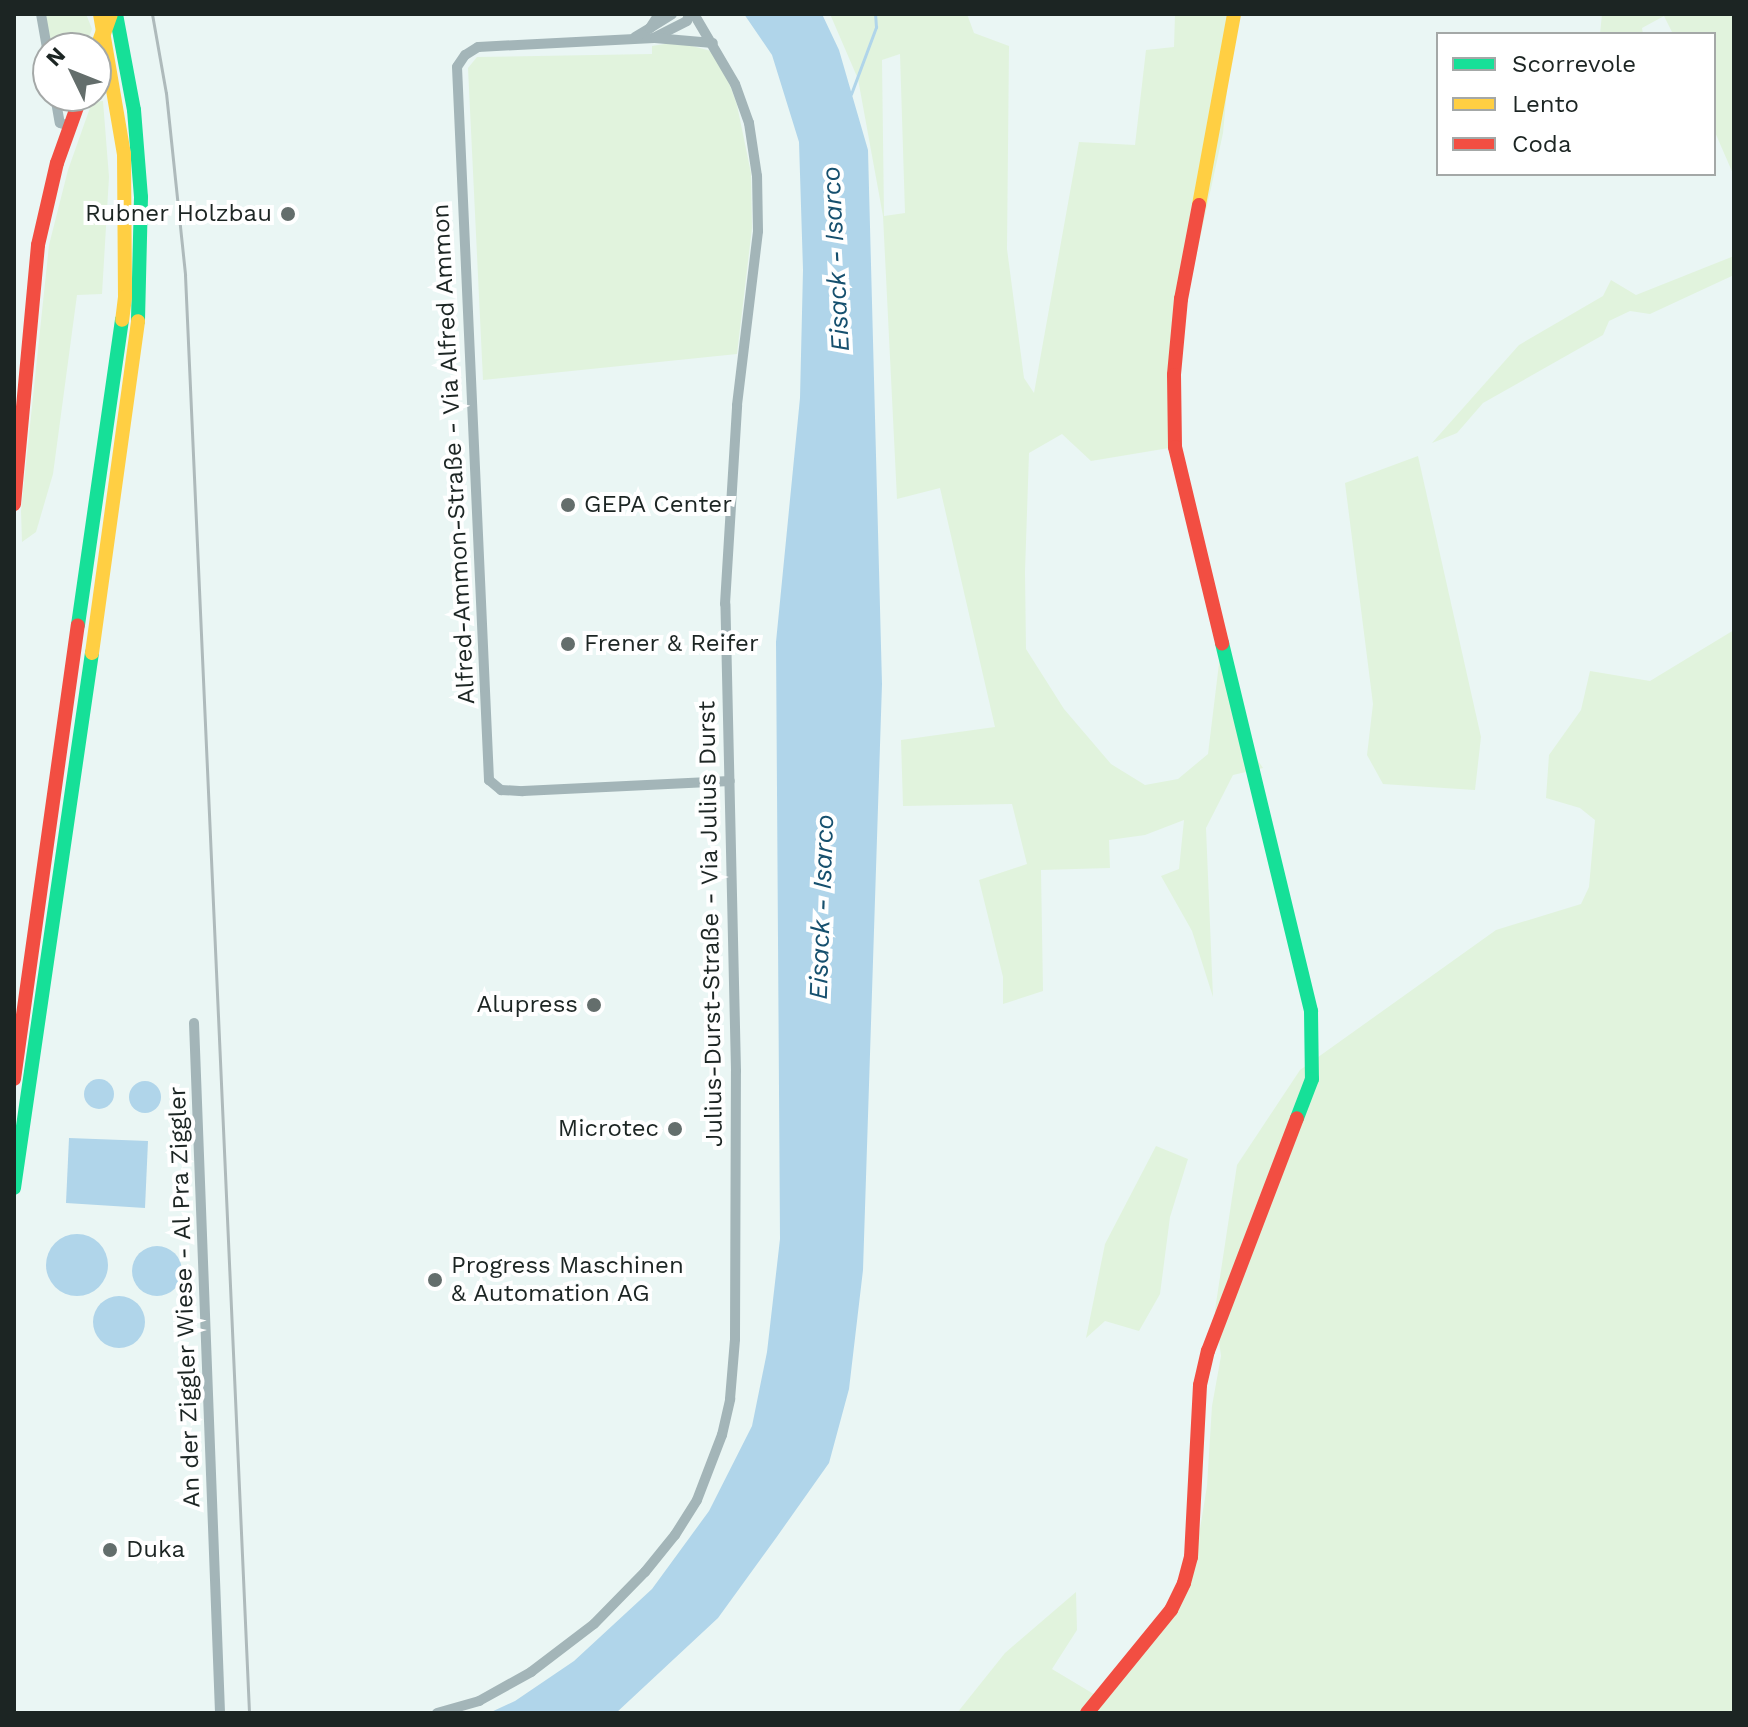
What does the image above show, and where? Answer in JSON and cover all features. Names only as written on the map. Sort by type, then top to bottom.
[{"type":"main road","points":[[14,1079],[125,297],[124,154],[100,14]]},
{"type":"main road","points":[[14,1188],[137,342],[142,243],[140,167],[129,78],[113,14]]},
{"type":"main road","points":[[1087,1713],[1155,1631],[1184,1583],[1191,1557],[1200,1385],[1208,1351],[1312,1079],[1311,1011],[1175,447],[1175,344],[1181,299],[1234,14]]},
{"type":"main road","points":[[14,504],[38,245],[47,201],[75,112]]},
{"type":"street","name":"Alfred-Ammon-Straße - Via Alfred Ammon","points":[[652,33],[659,14]]},
{"type":"street","name":"Alfred-Ammon-Straße - Via Alfred Ammon","points":[[652,33],[672,14]]},
{"type":"street","name":"Alfred-Ammon-Straße - Via Alfred Ammon","points":[[691,14],[687,21],[633,38],[478,47],[465,55],[457,67],[489,780],[501,790],[523,791],[730,781]]},
{"type":"street","name":"Julius-Durst-Straße - Via Julius Durst","points":[[437,1713],[504,1689],[594,1624],[675,1535],[697,1500],[722,1435],[730,1399],[735,1339],[736,1071],[725,604],[730,498],[758,231],[757,176],[749,123],[735,84],[713,43],[691,14]]},
{"type":"street","points":[[652,33],[713,43]]},
{"type":"street","points":[[58,112],[60,123],[70,126]]},
{"type":"street","name":"An der Ziggler Wiese - Al Pra Ziggler","points":[[194,1023],[220,1713]]},
{"type":"green space","points":[[45,14],[86,14],[92,29],[91,32],[48,32]]},
{"type":"green space","points":[[830,14],[967,14],[974,33],[1009,46],[1007,249],[1024,378],[1034,393],[1079,142],[1135,145],[1146,50],[1174,47],[1175,14],[1234,14],[1223,133],[1183,317],[1175,447],[1091,461],[1062,434],[1029,453],[1025,572],[1026,649],[1064,709],[1111,764],[1145,785],[1178,779],[1208,754],[1222,639],[1246,743],[1263,768],[1233,775],[1206,828],[1213,997],[1192,931],[1161,876],[1179,869],[1184,820],[1145,835],[1109,840],[1110,868],[1041,870],[1043,991],[1003,1004],[1003,977],[979,880],[1027,864],[1012,804],[903,806],[901,740],[995,727],[940,488],[897,499],[883,216],[858,79]],"holes":[[[900,54],[905,213],[884,216],[882,60]]]},
{"type":"green space","points":[[1602,14],[1734,14],[1734,176],[1716,135],[1716,32],[1672,32],[1664,16],[1642,28],[1643,32],[1600,32]]},
{"type":"green space","points":[[677,42],[711,51],[726,74],[737,105],[751,173],[752,228],[737,354],[483,380],[468,68],[477,57],[652,54],[652,46]]},
{"type":"green space","points":[[88,112],[104,112],[109,177],[102,294],[77,295],[53,474],[36,532],[22,542],[21,511],[49,245],[68,170]]},
{"type":"green space","points":[[1734,256],[1734,275],[1650,314],[1630,311],[1609,321],[1603,335],[1483,403],[1457,433],[1432,443],[1519,345],[1603,296],[1611,280],[1636,295]]},
{"type":"green space","points":[[1418,456],[1481,737],[1475,790],[1383,784],[1367,755],[1373,704],[1345,483]]},
{"type":"green space","points":[[1734,630],[1734,1713],[957,1713],[1005,1653],[1076,1592],[1077,1630],[1052,1669],[1097,1696],[1168,1609],[1196,1553],[1207,1486],[1212,1406],[1221,1356],[1215,1310],[1237,1165],[1300,1070],[1496,930],[1581,904],[1589,887],[1595,820],[1580,808],[1546,798],[1549,755],[1581,710],[1590,671],[1650,681]]},
{"type":"green space","points":[[1156,1146],[1188,1159],[1170,1217],[1160,1294],[1139,1331],[1105,1321],[1086,1338],[1105,1244]]},
{"type":"water","name":"Eisack - Isarco","points":[[744,14],[822,14],[839,50],[868,150],[882,684],[863,1270],[849,1389],[829,1463],[776,1538],[718,1618],[616,1713],[489,1713],[515,1701],[574,1661],[652,1589],[709,1511],[752,1426],[767,1352],[780,1239],[776,642],[800,398],[803,270],[799,142],[772,55]]},
{"type":"water","points":[[99,1079],[110,1083],[114,1094],[110,1105],[99,1109],[88,1105],[84,1094],[88,1083]]},
{"type":"water","points":[[145,1081],[156,1086],[161,1097],[156,1108],[145,1113],[134,1108],[129,1097],[134,1086]]},
{"type":"water","points":[[69,1138],[148,1141],[145,1208],[66,1203]]},
{"type":"water","points":[[71,1234],[83,1234],[99,1243],[106,1253],[106,1277],[99,1287],[83,1296],[71,1296],[51,1282],[46,1271],[46,1259],[60,1239]]},
{"type":"water","points":[[157,1246],[175,1253],[182,1271],[175,1289],[157,1296],[139,1289],[132,1271],[139,1253]]},
{"type":"water","points":[[119,1296],[137,1304],[145,1322],[137,1340],[119,1348],[101,1340],[93,1322],[101,1304]]},
{"type":"waterway","points":[[851,94],[876,27],[875,14]]},
{"type":"railway","points":[[152,14],[166,93],[185,275],[249,1713]]},
{"type":"traffic: fast","points":[[116,14],[134,110],[141,197],[138,321]]},
{"type":"traffic: fast","points":[[78,625],[122,320]]},
{"type":"traffic: fast","points":[[1222,643],[1311,1011],[1312,1079],[1297,1118]]},
{"type":"traffic: fast","points":[[14,1188],[92,653]]},
{"type":"traffic: slow","points":[[100,14],[124,154],[125,297],[122,320]]},
{"type":"traffic: slow","points":[[104,32],[110,14]]},
{"type":"traffic: slow","points":[[1199,205],[1234,14]]},
{"type":"traffic: slow","points":[[92,653],[138,321]]},
{"type":"traffic: jam","points":[[14,504],[38,245],[57,163],[75,112]]},
{"type":"traffic: jam","points":[[1199,205],[1181,299],[1174,375],[1175,447],[1222,643]]},
{"type":"traffic: jam","points":[[14,1079],[78,625]]},
{"type":"traffic: jam","points":[[1087,1713],[1171,1610],[1184,1583],[1191,1557],[1200,1385],[1208,1351],[1297,1118]]},
{"type":"place","name":"Rubner Holzbau","points":[[288,214]]},
{"type":"place","name":"GEPA Center","points":[[568,505]]},
{"type":"place","name":"Frener & Reifer","points":[[568,644]]},
{"type":"place","name":"Alupress","points":[[594,1005]]},
{"type":"place","name":"Microtec","points":[[675,1129]]},
{"type":"place","name":"Progress Maschinen & Automation AG","points":[[435,1280]]},
{"type":"place","name":"Duka","points":[[110,1550]]}]
